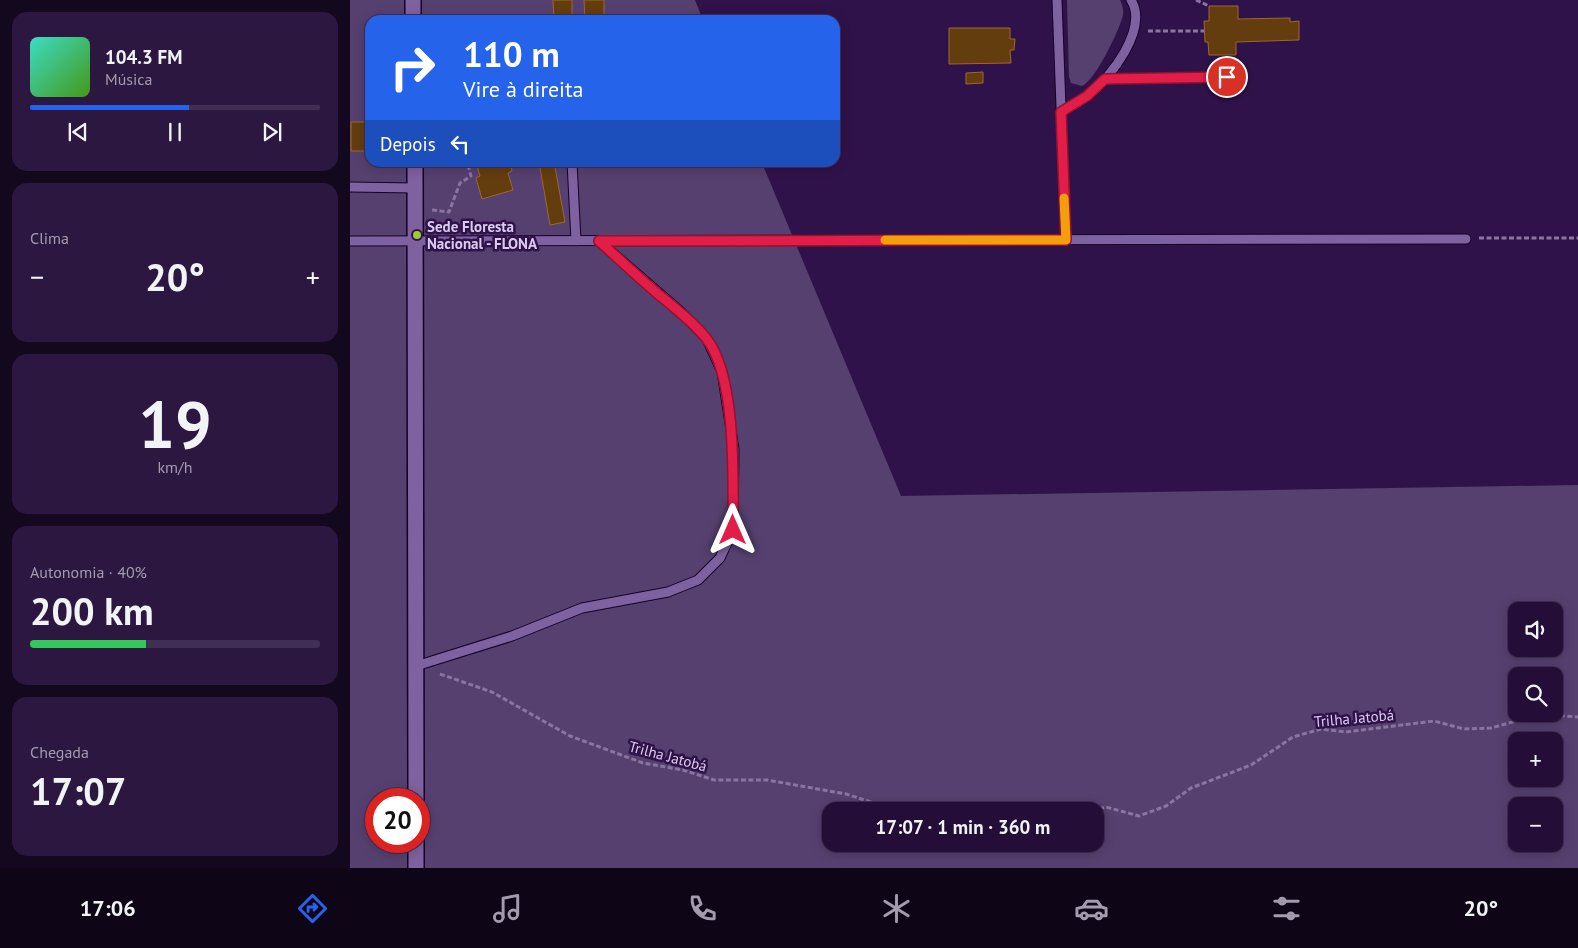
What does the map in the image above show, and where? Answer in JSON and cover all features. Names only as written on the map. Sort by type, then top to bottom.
[{"type":"street","points":[[413,0],[413,15]]},
{"type":"street","points":[[416,167],[416,788]]},
{"type":"street","points":[[416,853],[416,868]]},
{"type":"lane","points":[[1057,0],[1066,240]]},
{"type":"lane","points":[[1061,112],[1087,96],[1105,79],[1133,39],[1135,6],[1131,0]]},
{"type":"lane","points":[[1105,79],[1227,77]]},
{"type":"lane","points":[[572,167],[576,241]]},
{"type":"lane","points":[[350,187],[415,188]]},
{"type":"lane","points":[[350,242],[1466,239]]},
{"type":"lane","points":[[416,666],[512,636],[582,608],[668,592],[698,580],[720,558],[733,530],[734,449],[722,372],[715,355],[707,339],[682,313],[599,241]]},
{"type":"path","points":[[1196,0],[1209,6]]},
{"type":"path","points":[[1134,30],[1204,31]]},
{"type":"path","points":[[415,188],[428,188],[432,194],[432,210],[449,212],[460,183],[471,176],[469,167]]},
{"type":"path","points":[[1466,239],[1578,238]]},
{"type":"path","name":"Trilha Jatobá","points":[[416,666],[492,692],[570,736],[643,763],[683,770],[714,780],[767,780],[846,794],[871,802]]},
{"type":"path","name":"Trilha Jatobá","points":[[1104,808],[1138,816],[1166,806],[1191,788],[1251,765],[1293,737],[1322,729],[1346,732],[1434,721],[1464,728],[1491,728],[1541,714],[1578,717]]},
{"type":"shaded area","points":[[350,0],[695,0],[701,15],[365,15],[365,167],[764,167],[901,496],[1578,485],[1578,868],[350,868]]},
{"type":"shaded area","points":[[1067,0],[1120,0],[1123,9],[1121,22],[1106,54],[1093,75],[1082,86],[1071,83],[1069,77]]},
{"type":"building","points":[[553,0],[572,0],[572,15],[554,15]]},
{"type":"building","points":[[584,0],[604,0],[604,15],[585,15]]},
{"type":"building","points":[[1209,6],[1238,6],[1238,19],[1290,18],[1290,22],[1299,21],[1299,40],[1236,42],[1236,55],[1209,55],[1208,42],[1205,42],[1204,21],[1209,21]]},
{"type":"building","points":[[949,28],[1010,28],[1010,39],[1015,39],[1014,50],[1010,50],[1011,63],[949,64]]},
{"type":"building","points":[[983,72],[983,83],[966,84],[966,73]]},
{"type":"building","points":[[351,122],[365,122],[365,151],[351,151]]},
{"type":"building","points":[[477,167],[511,167],[512,171],[508,173],[513,190],[482,199],[476,178],[480,176]]},
{"type":"building","points":[[540,167],[555,167],[565,222],[550,225]]},
{"type":"slow traffic","points":[[885,240],[1066,240],[1064,198]]},
{"type":"place","name":"Sede Floresta Nacional - FLONA","points":[[417,235]]},
{"type":"route","points":[[733,530],[734,449],[722,372],[715,355],[707,339],[682,313],[599,241],[1066,240],[1061,112],[1087,96],[1105,79],[1227,77]]}]
